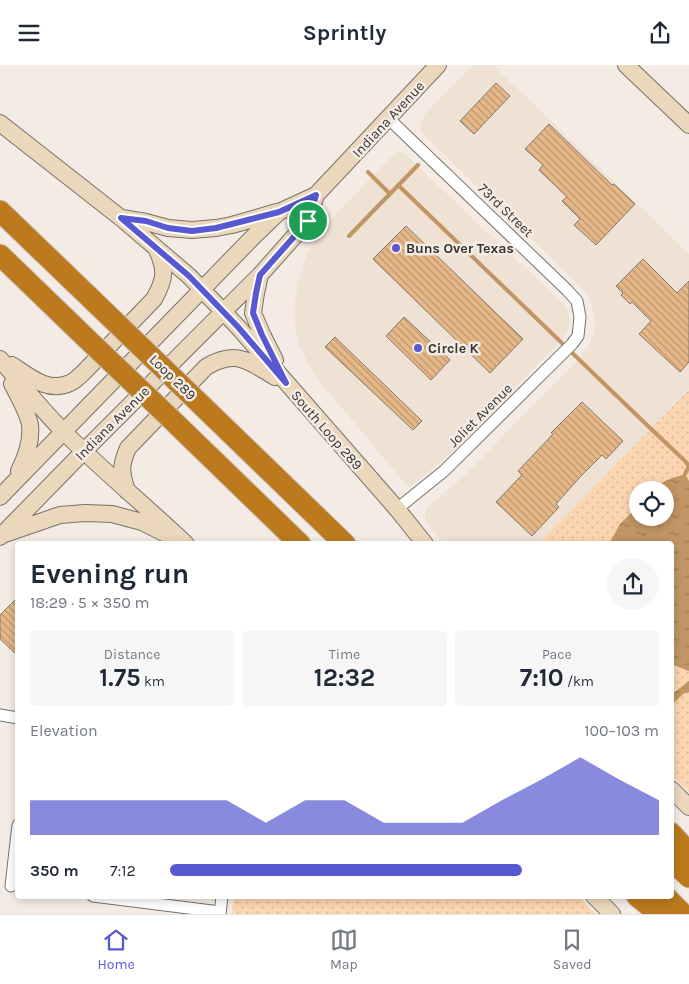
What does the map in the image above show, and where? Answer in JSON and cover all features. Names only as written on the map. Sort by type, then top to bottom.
[{"type":"highway","name":"Loop 289","points":[[0,211],[342,541]]},
{"type":"highway","points":[[0,255],[297,541]]},
{"type":"highway","points":[[674,836],[689,853]]},
{"type":"highway","points":[[674,863],[689,877]]},
{"type":"highway","points":[[640,899],[659,914]]},
{"type":"highway","points":[[668,899],[683,914]]},
{"type":"main road","name":"Indiana Avenue","points":[[0,497],[254,235],[279,212],[316,195],[438,65]]},
{"type":"main road","points":[[626,65],[689,125]]},
{"type":"main road","name":"South Loop 289","points":[[0,123],[121,218],[189,276],[223,311],[397,509],[423,541]]},
{"type":"main road","name":"Indiana Avenue","points":[[2,536],[260,275],[308,221],[316,195]]},
{"type":"main road","points":[[121,218],[146,221],[168,228],[192,231],[224,227],[279,212]]},
{"type":"main road","points":[[0,359],[44,385],[58,386],[71,382],[83,373],[154,299],[160,290],[164,272],[156,248]]},
{"type":"main road","points":[[260,275],[253,313],[286,383]]},
{"type":"main road","points":[[127,491],[122,476],[122,461],[128,448],[206,367],[216,361],[231,357],[249,361],[286,383]]},
{"type":"main road","points":[[0,359],[48,417],[63,432],[183,541]]},
{"type":"main road","points":[[0,359],[30,424],[30,440],[16,479]]},
{"type":"main road","points":[[2,536],[60,515],[85,513],[112,514],[142,522],[176,541]]},
{"type":"main road","points":[[674,792],[689,807]]},
{"type":"main road","points":[[597,899],[612,914]]},
{"type":"street","name":"73rd Street","points":[[388,118],[577,301],[580,317],[578,336]]},
{"type":"street","name":"Joliet Avenue","points":[[397,509],[444,471],[578,336]]},
{"type":"street","points":[[0,715],[15,718]]},
{"type":"street","points":[[9,886],[15,845]]},
{"type":"street","points":[[115,899],[220,913],[222,899]]},
{"type":"shaded area","points":[[473,65],[493,65],[689,254],[689,390],[541,541],[442,541],[426,522],[426,508],[463,477],[581,356],[589,345],[594,333],[594,314],[590,299],[582,288],[421,132],[420,124],[425,114]]},
{"type":"shaded area","points":[[397,151],[406,155],[563,304],[568,311],[570,321],[568,331],[564,337],[459,446],[409,488],[310,368],[296,333],[294,311],[298,281],[311,247],[333,217]]},
{"type":"shaded area","points":[[689,390],[689,792],[674,778],[674,541],[541,541]]},
{"type":"shaded area","points":[[234,899],[581,899],[596,914],[232,914]]},
{"type":"water","points":[[685,474],[689,481],[689,671],[674,665],[674,541],[611,541],[620,524],[629,515],[629,526],[674,526],[674,481],[665,481]]},
{"type":"water","points":[[689,681],[689,692],[683,694],[674,703],[674,693]]},
{"type":"building","points":[[496,83],[510,96],[474,134],[460,121]]},
{"type":"building","points":[[549,124],[612,185],[614,184],[635,204],[596,245],[574,225],[580,219],[562,201],[567,197],[539,170],[543,165],[525,149]]},
{"type":"building","points":[[406,226],[523,339],[490,373],[373,259]]},
{"type":"building","points":[[643,259],[677,293],[689,281],[689,362],[680,372],[639,334],[651,321],[632,302],[630,304],[621,295],[623,293],[616,286]]},
{"type":"building","name":"Circle K","points":[[404,317],[450,360],[431,380],[386,336]]},
{"type":"building","points":[[335,337],[422,421],[413,430],[325,347]]},
{"type":"building","points":[[582,402],[623,441],[606,459],[602,455],[580,477],[556,504],[559,507],[532,536],[496,502],[522,475],[518,471],[553,434],[551,433]]},
{"type":"building","points":[[15,600],[15,653],[0,639],[0,615]]},
{"type":"waterway","points":[[349,236],[418,165]]},
{"type":"waterway","points":[[368,172],[390,194]]},
{"type":"waterway","points":[[398,185],[685,461],[689,466],[685,474]]},
{"type":"place","name":"Buns Over Texas","points":[[396,248]]},
{"type":"place","name":"Circle K","points":[[418,348]]},
{"type":"route","points":[[316,195],[308,221],[260,275],[253,313],[286,383],[238,327],[189,276],[121,218],[146,221],[168,228],[192,231],[232,225],[279,212],[316,195]]}]
